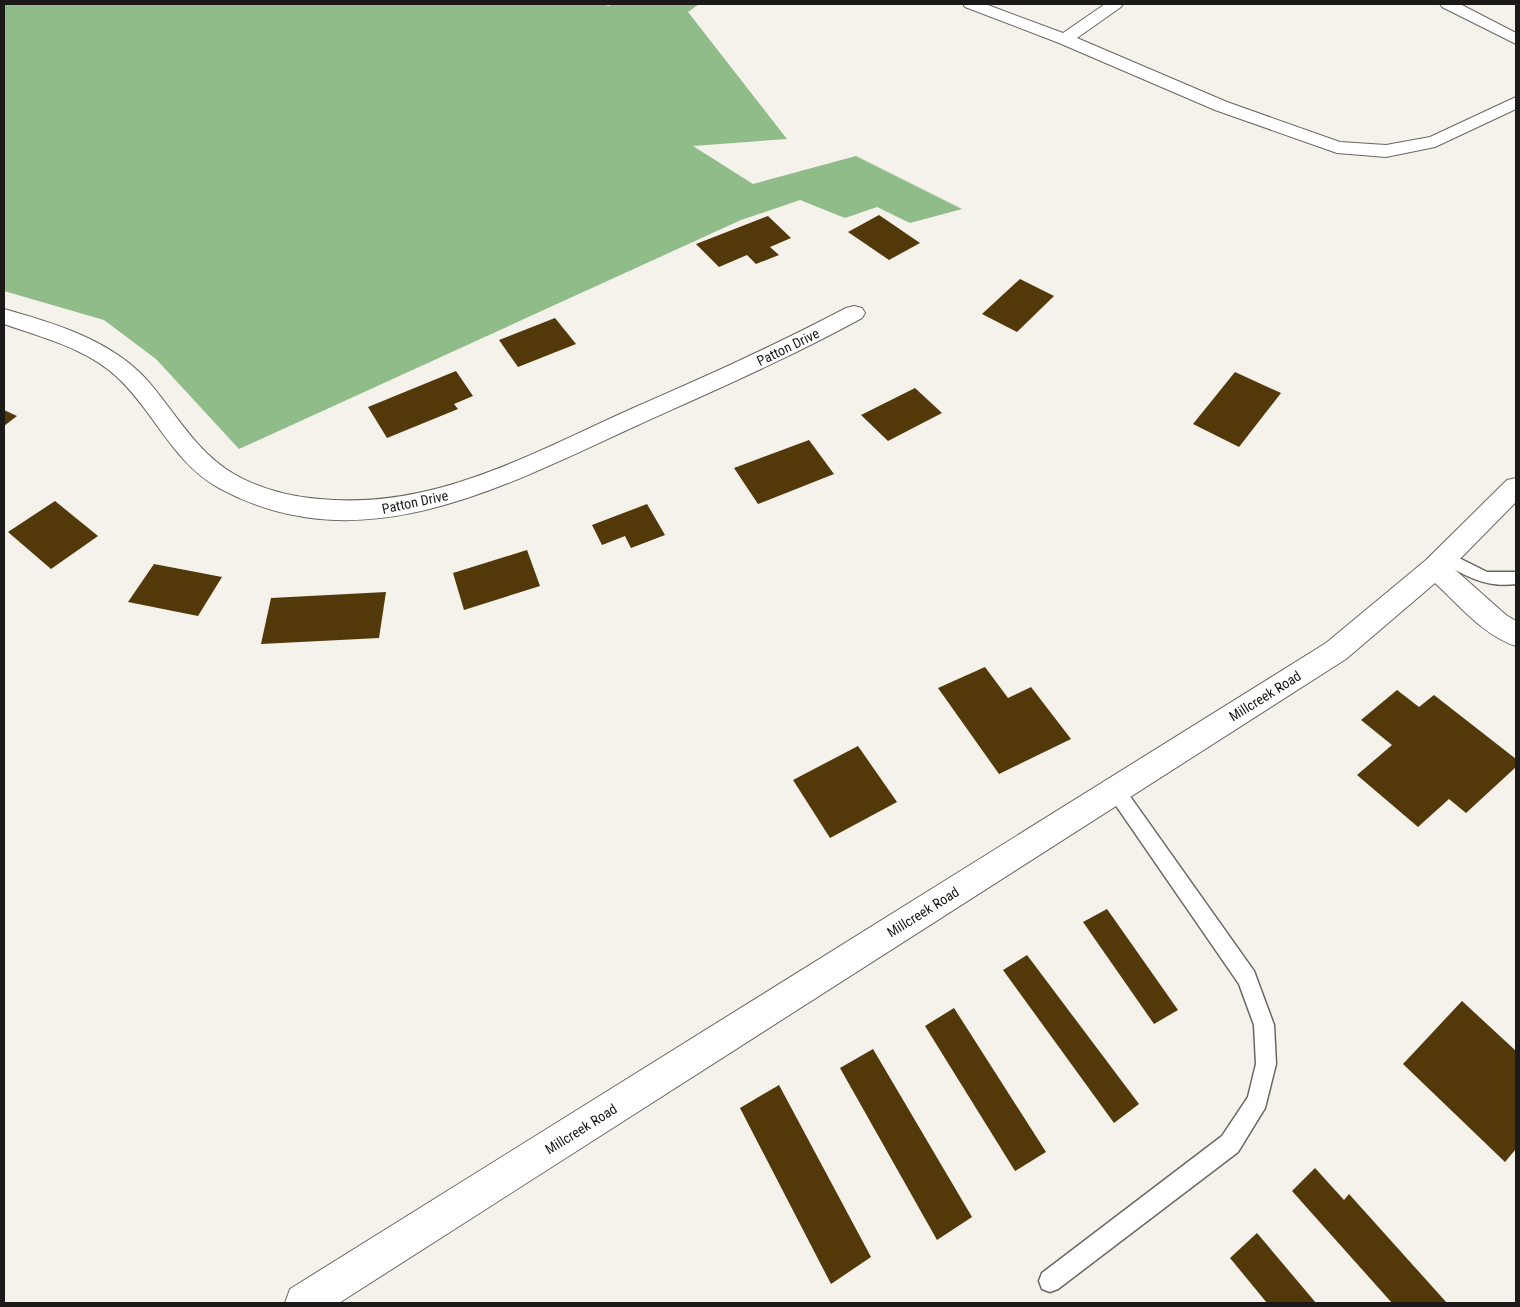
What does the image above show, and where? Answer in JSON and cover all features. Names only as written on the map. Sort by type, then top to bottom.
[{"type":"street","points":[[971,4],[1065,40],[1221,106],[1337,147],[1386,151],[1435,141],[1516,102]]},
{"type":"street","points":[[1065,40],[1115,4]]},
{"type":"street","points":[[1448,4],[1516,39]]},
{"type":"street","name":"Patton Drive","points":[[4,316],[86,347],[112,361],[132,378],[182,444],[204,465],[229,483],[260,497],[296,506],[336,511],[378,510],[420,503],[470,489],[501,477],[792,346],[854,313]]},
{"type":"street","name":"Millcreek Road","points":[[304,1303],[1336,651],[1440,562],[1516,487]]},
{"type":"street","points":[[1440,562],[1496,623],[1516,635]]},
{"type":"lane","points":[[1440,562],[1481,578],[1502,580],[1516,578]]},
{"type":"lane","points":[[1050,1280],[1230,1144],[1258,1101],[1266,1064],[1264,1025],[1247,978],[1116,790]]},
{"type":"green space","points":[[4,4],[605,4],[608,6],[614,4],[699,4],[688,12],[787,139],[693,146],[753,184],[856,156],[962,209],[910,223],[877,207],[845,218],[800,200],[741,220],[239,449],[156,359],[104,320],[4,291]]},
{"type":"building","points":[[879,215],[920,243],[889,260],[848,232]]},
{"type":"building","points":[[768,216],[791,238],[770,247],[779,255],[756,264],[747,255],[719,267],[696,244]]},
{"type":"building","points":[[1020,279],[1054,296],[1017,332],[982,314]]},
{"type":"building","points":[[555,318],[576,344],[518,367],[499,340]]},
{"type":"building","points":[[456,371],[473,396],[454,404],[458,409],[387,438],[368,407]]},
{"type":"building","points":[[1235,372],[1281,393],[1239,447],[1193,424]]},
{"type":"building","points":[[915,388],[942,413],[888,441],[861,415]]},
{"type":"building","points":[[4,410],[17,416],[4,426]]},
{"type":"building","points":[[809,440],[834,474],[758,504],[734,468]]},
{"type":"building","points":[[55,501],[98,536],[51,569],[8,532]]},
{"type":"building","points":[[647,504],[665,535],[631,548],[625,536],[602,545],[592,525]]},
{"type":"building","points":[[527,550],[540,586],[464,610],[453,573]]},
{"type":"building","points":[[154,564],[222,577],[198,616],[128,602]]},
{"type":"building","points":[[386,592],[379,638],[261,644],[271,598]]},
{"type":"building","points":[[985,667],[1008,698],[1031,687],[1071,739],[999,774],[938,688]]},
{"type":"building","points":[[1397,690],[1419,707],[1434,695],[1516,759],[1516,767],[1466,813],[1449,799],[1418,827],[1357,775],[1392,745],[1361,720]]},
{"type":"building","points":[[858,746],[897,802],[830,838],[793,780]]},
{"type":"building","points":[[1107,909],[1178,1010],[1154,1024],[1083,922]]},
{"type":"building","points":[[1027,955],[1139,1104],[1114,1123],[1003,970]]},
{"type":"building","points":[[1462,1001],[1516,1051],[1516,1149],[1505,1162],[1403,1064]]},
{"type":"building","points":[[954,1008],[1046,1152],[1015,1171],[925,1026]]},
{"type":"building","points":[[873,1049],[972,1217],[937,1240],[840,1068]]},
{"type":"building","points":[[779,1085],[871,1257],[831,1284],[740,1108]]},
{"type":"building","points":[[1315,1168],[1344,1200],[1349,1194],[1447,1303],[1392,1303],[1292,1191]]},
{"type":"building","points":[[1257,1233],[1316,1303],[1267,1303],[1230,1258]]}]
